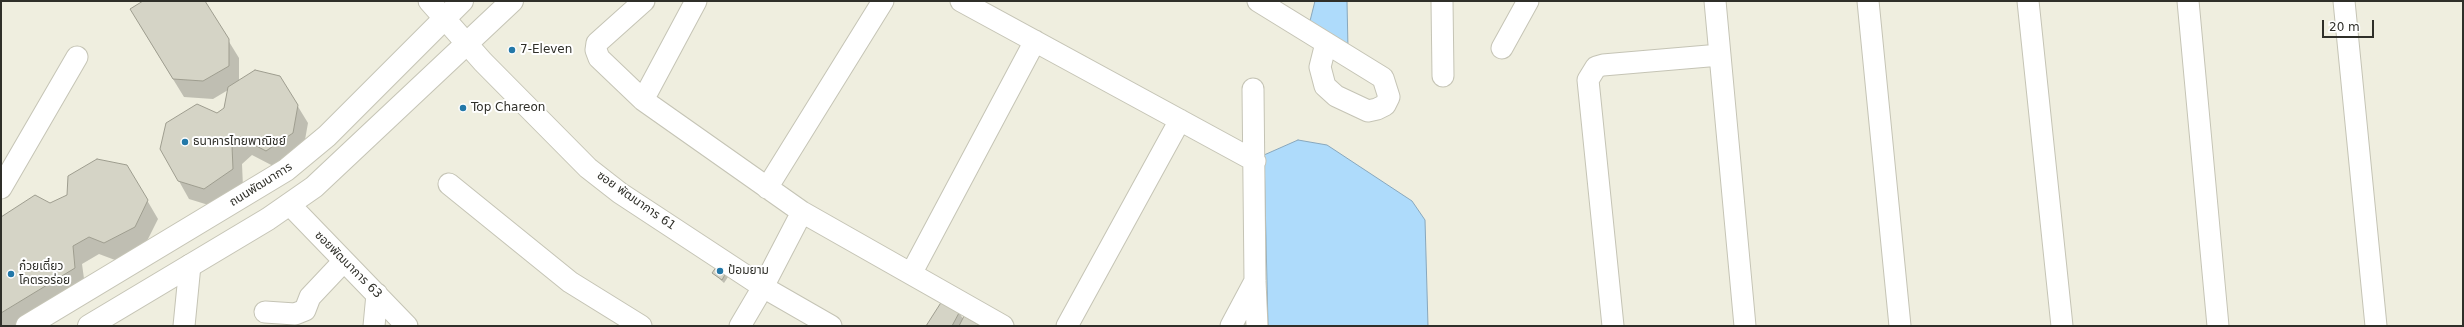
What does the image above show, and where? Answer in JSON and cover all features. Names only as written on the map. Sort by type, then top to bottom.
[{"type":"main road","name":"ถนนพัฒนาการ","points":[[26,326],[286,170],[327,136],[462,1]]},
{"type":"main road","points":[[89,326],[290,205],[319,182],[512,1]]},
{"type":"street","name":"ซอย พัฒนาการ 61","points":[[429,1],[467,43],[588,168],[620,193],[763,287],[831,326]]},
{"type":"street","points":[[644,1],[597,43],[596,50],[599,58],[643,100],[802,212],[912,272],[1004,326]]},
{"type":"street","points":[[643,100],[696,1]]},
{"type":"street","points":[[767,188],[883,1]]},
{"type":"street","points":[[961,1],[1035,40],[1254,161]]},
{"type":"street","points":[[1258,1],[1326,43]]},
{"type":"street","points":[[1442,1],[1443,76]]},
{"type":"street","points":[[1502,48],[1528,1]]},
{"type":"street","points":[[1714,1],[1745,326]]},
{"type":"street","points":[[1868,1],[1900,326]]},
{"type":"street","points":[[2028,1],[2062,326]]},
{"type":"street","points":[[2188,1],[2218,326]]},
{"type":"street","points":[[2344,1],[2376,326]]},
{"type":"street","points":[[912,272],[1035,40]]},
{"type":"street","points":[[1613,326],[1588,80],[1596,67],[1603,65],[1720,55]]},
{"type":"street","points":[[1,188],[77,57]]},
{"type":"street","points":[[1253,89],[1255,281],[1257,326]]},
{"type":"street","points":[[1067,326],[1180,120]]},
{"type":"street","points":[[449,184],[570,282],[641,326]]},
{"type":"street","name":"ซอยพัฒนาการ 63","points":[[290,205],[343,262],[377,294],[407,326]]},
{"type":"street","points":[[740,326],[763,287],[802,212]]},
{"type":"street","points":[[265,312],[295,314],[304,310],[310,297],[343,262]]},
{"type":"street","points":[[184,326],[190,266]]},
{"type":"street","points":[[1231,326],[1255,281]]},
{"type":"street","points":[[374,326],[377,294]]},
{"type":"water","points":[[1315,1],[1347,1],[1348,49],[1310,21]]},
{"type":"water","points":[[1298,140],[1327,145],[1412,201],[1425,220],[1428,326],[1268,326],[1264,155]]},
{"type":"building","points":[[143,1],[205,1],[229,39],[229,66],[203,81],[173,79],[130,9]]},
{"type":"building","points":[[255,70],[280,76],[298,105],[293,133],[266,151],[241,138],[232,146],[233,169],[204,189],[178,181],[160,149],[166,123],[197,104],[217,113],[224,108],[228,87]]},
{"type":"building","points":[[97,159],[127,165],[148,200],[135,227],[104,243],[89,237],[73,246],[75,268],[1,313],[1,217],[35,195],[50,203],[67,195],[68,176]]},
{"type":"building","name":"ป้อมยาม","points":[[719,263],[728,269],[722,280],[712,273]]},
{"type":"building","points":[[942,301],[960,311],[952,326],[926,326]]},
{"type":"building","points":[[964,316],[981,326],[959,326]]},
{"type":"place","name":"7-Eleven","points":[[512,50]]},
{"type":"place","name":"Top Chareon","points":[[463,108]]},
{"type":"place","name":"ธนาคารไทยพาณิชย์","points":[[185,142]]},
{"type":"place","name":"ป้อมยาม","points":[[720,271]]},
{"type":"place","name":"ก๋วยเตี๋ยว โคตรอร่อย","points":[[11,274]]}]
